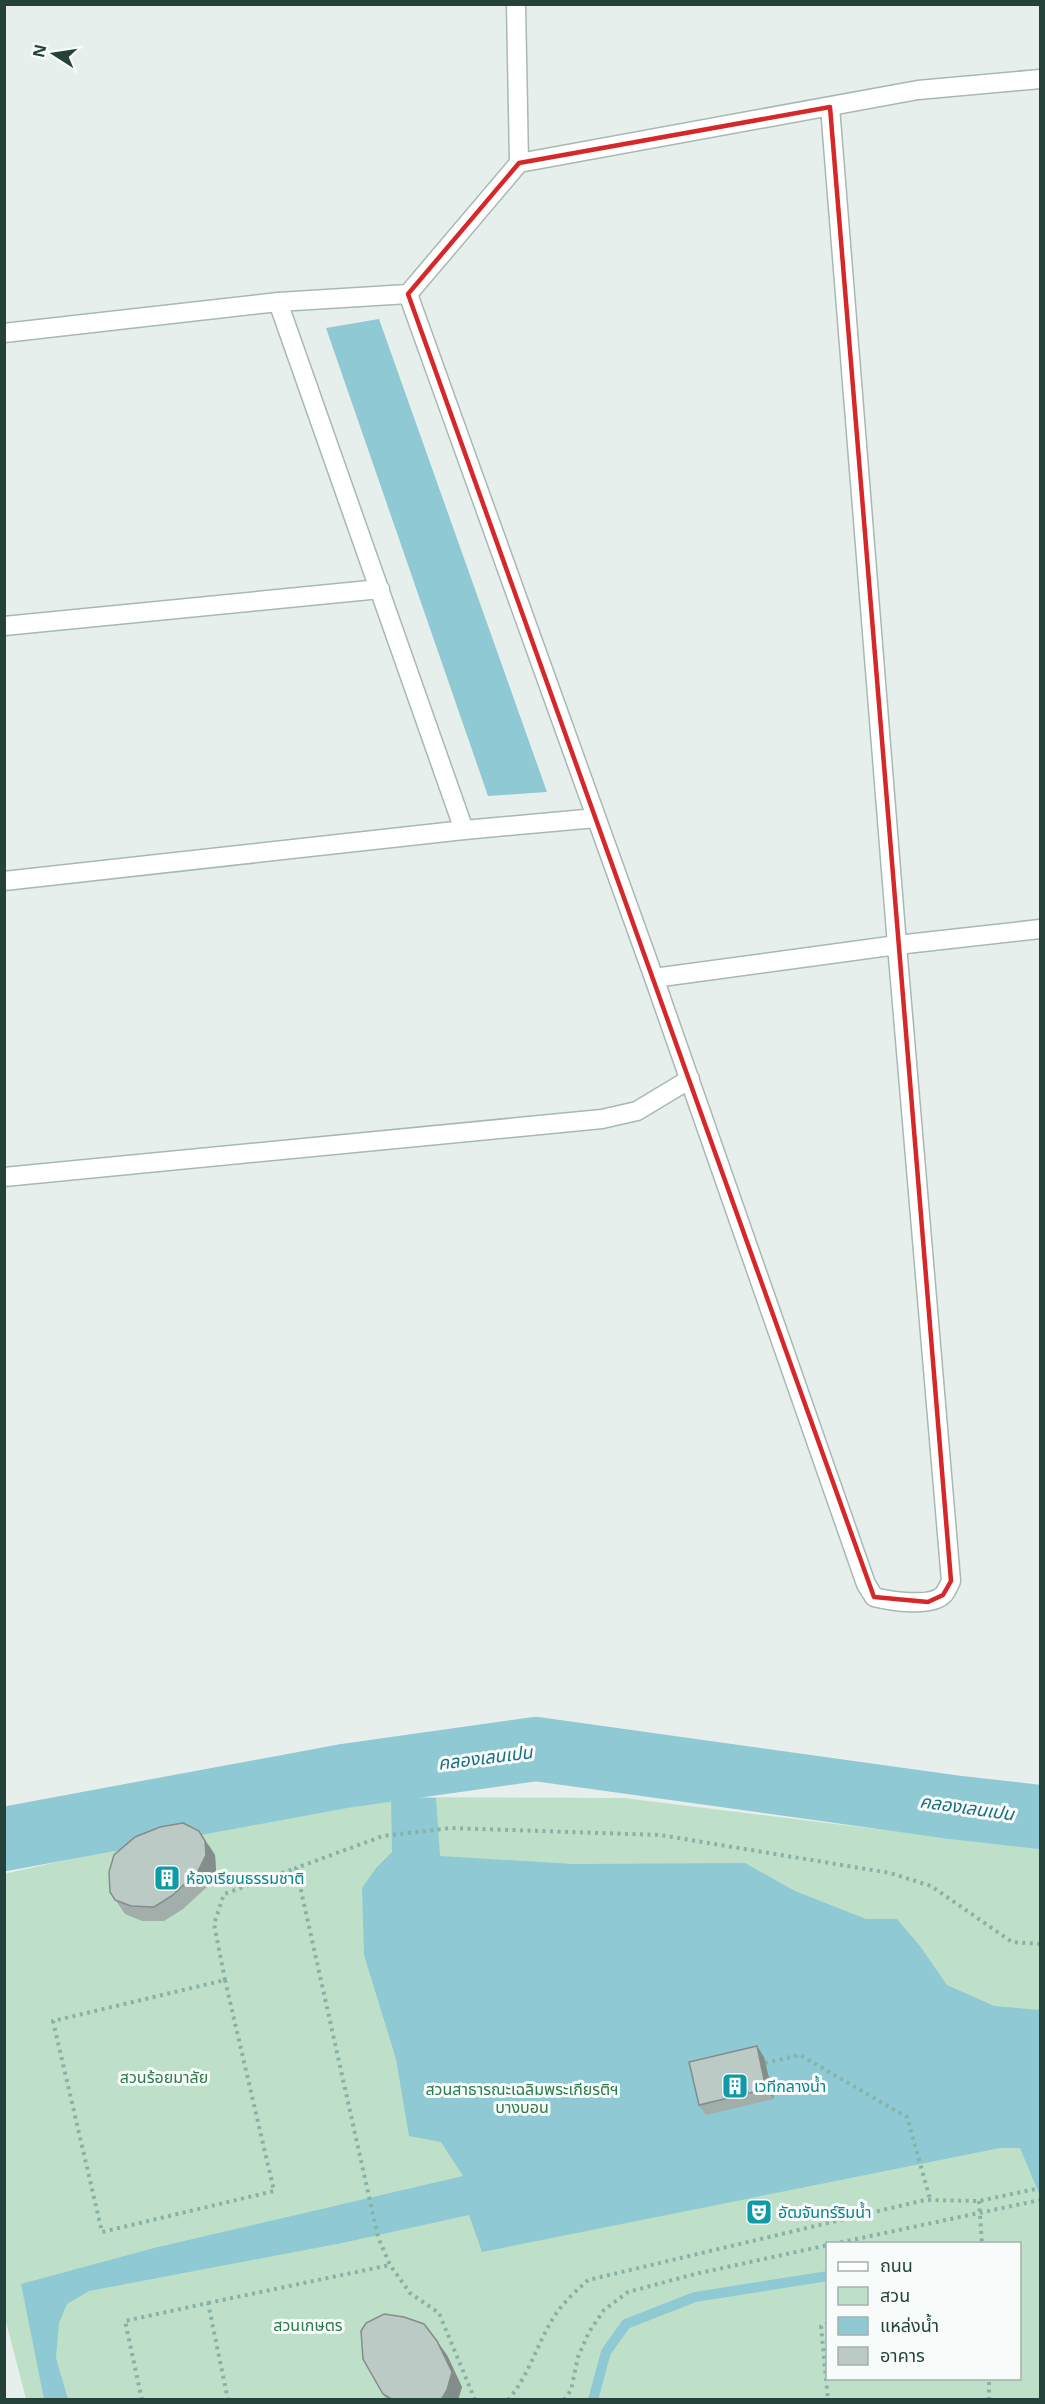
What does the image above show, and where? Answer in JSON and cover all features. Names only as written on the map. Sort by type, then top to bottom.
[{"type":"street","points":[[516,4],[519,163]]},
{"type":"street","points":[[4,333],[278,302],[408,294],[519,163],[918,90],[1041,79]]},
{"type":"street","points":[[408,294],[690,1079],[866,1584],[874,1597],[890,1601],[928,1602],[943,1595],[951,1581],[830,107]]},
{"type":"street","points":[[278,302],[464,830]]},
{"type":"street","points":[[4,626],[380,588]]},
{"type":"street","points":[[4,881],[464,830],[596,819]]},
{"type":"street","points":[[654,978],[897,945],[1041,929]]},
{"type":"street","points":[[4,1177],[602,1119],[638,1111],[690,1079]]},
{"type":"path","points":[[225,1980],[53,2021],[102,2232],[274,2191],[214,1924],[224,1894],[383,1836],[450,1828],[660,1835],[890,1873],[931,1886],[1012,1942],[1041,1944]]},
{"type":"path","points":[[296,1868],[378,2237],[390,2265],[410,2293],[439,2313],[475,2400]]},
{"type":"path","points":[[765,2063],[800,2055],[907,2117],[930,2199]]},
{"type":"path","points":[[508,2400],[535,2358],[551,2321],[566,2301],[588,2280],[930,2199],[979,2201],[1041,2188]]},
{"type":"path","points":[[842,2242],[980,2211],[1041,2200]]},
{"type":"path","points":[[979,2201],[982,2242]]},
{"type":"path","points":[[564,2400],[571,2390],[578,2357],[589,2332],[604,2310],[628,2292],[695,2274],[826,2245]]},
{"type":"path","points":[[142,2400],[125,2321],[390,2265]]},
{"type":"path","points":[[208,2303],[228,2400]]},
{"type":"path","points":[[826,2324],[821,2326],[826,2379]]},
{"type":"path","points":[[826,2380],[828,2400]]},
{"type":"path","points":[[989,2380],[989,2400]]},
{"type":"highlighted area","points":[[830,107],[951,1581],[943,1595],[928,1602],[874,1597],[408,294],[519,163]]},
{"type":"green space","name":"สวนสาธารณะเฉลิมพระเกียรติฯ บางบอน","points":[[345,1797],[624,1798],[1040,1849],[1040,2399],[26,2399],[4,2314],[4,1874]]},
{"type":"water","points":[[379,319],[547,792],[488,796],[326,328]]},
{"type":"water","points":[[391,1797],[436,1798],[440,1856],[573,1864],[745,1863],[795,1891],[866,1919],[897,1919],[920,1946],[947,1985],[994,2006],[1040,2010],[1040,2196],[1020,2148],[1000,2148],[482,2252],[469,2215],[342,2243],[89,2291],[67,2304],[59,2323],[56,2358],[68,2399],[44,2399],[21,2284],[154,2248],[463,2176],[441,2142],[409,2136],[396,2059],[364,1955],[362,1888],[376,1868],[392,1852]]},
{"type":"building","name":"ห้องเรียนธรรมชาติ","points":[[183,1823],[199,1831],[205,1841],[206,1855],[198,1871],[173,1895],[154,1907],[131,1906],[115,1900],[110,1892],[109,1872],[114,1855],[135,1837],[160,1827]]},
{"type":"building","name":"เวทีกลางน้ำ","points":[[757,2046],[766,2089],[699,2105],[689,2062]]},
{"type":"building","points":[[384,2314],[404,2317],[424,2324],[437,2341],[452,2372],[447,2390],[441,2400],[393,2400],[383,2394],[363,2359],[361,2331],[366,2323]]},
{"type":"waterway","name":"คลองเลนเปน","points":[[4,1839],[344,1776],[536,1749],[952,1807],[1040,1817]]},
{"type":"waterway","points":[[593,2400],[606,2352],[626,2324],[695,2297],[826,2276]]},
{"type":"place","name":"ห้องเรียนธรรมชาติ","points":[[167,1878]]},
{"type":"place","name":"เวทีกลางน้ำ","points":[[735,2086]]},
{"type":"place","name":"อัฒจันทร์ริมน้ำ","points":[[759,2212]]},
{"type":"park label","name":"สวนร้อยมาลัย","points":[[164,2077]]},
{"type":"park label","name":"สวนเกษตร","points":[[308,2325]]}]
